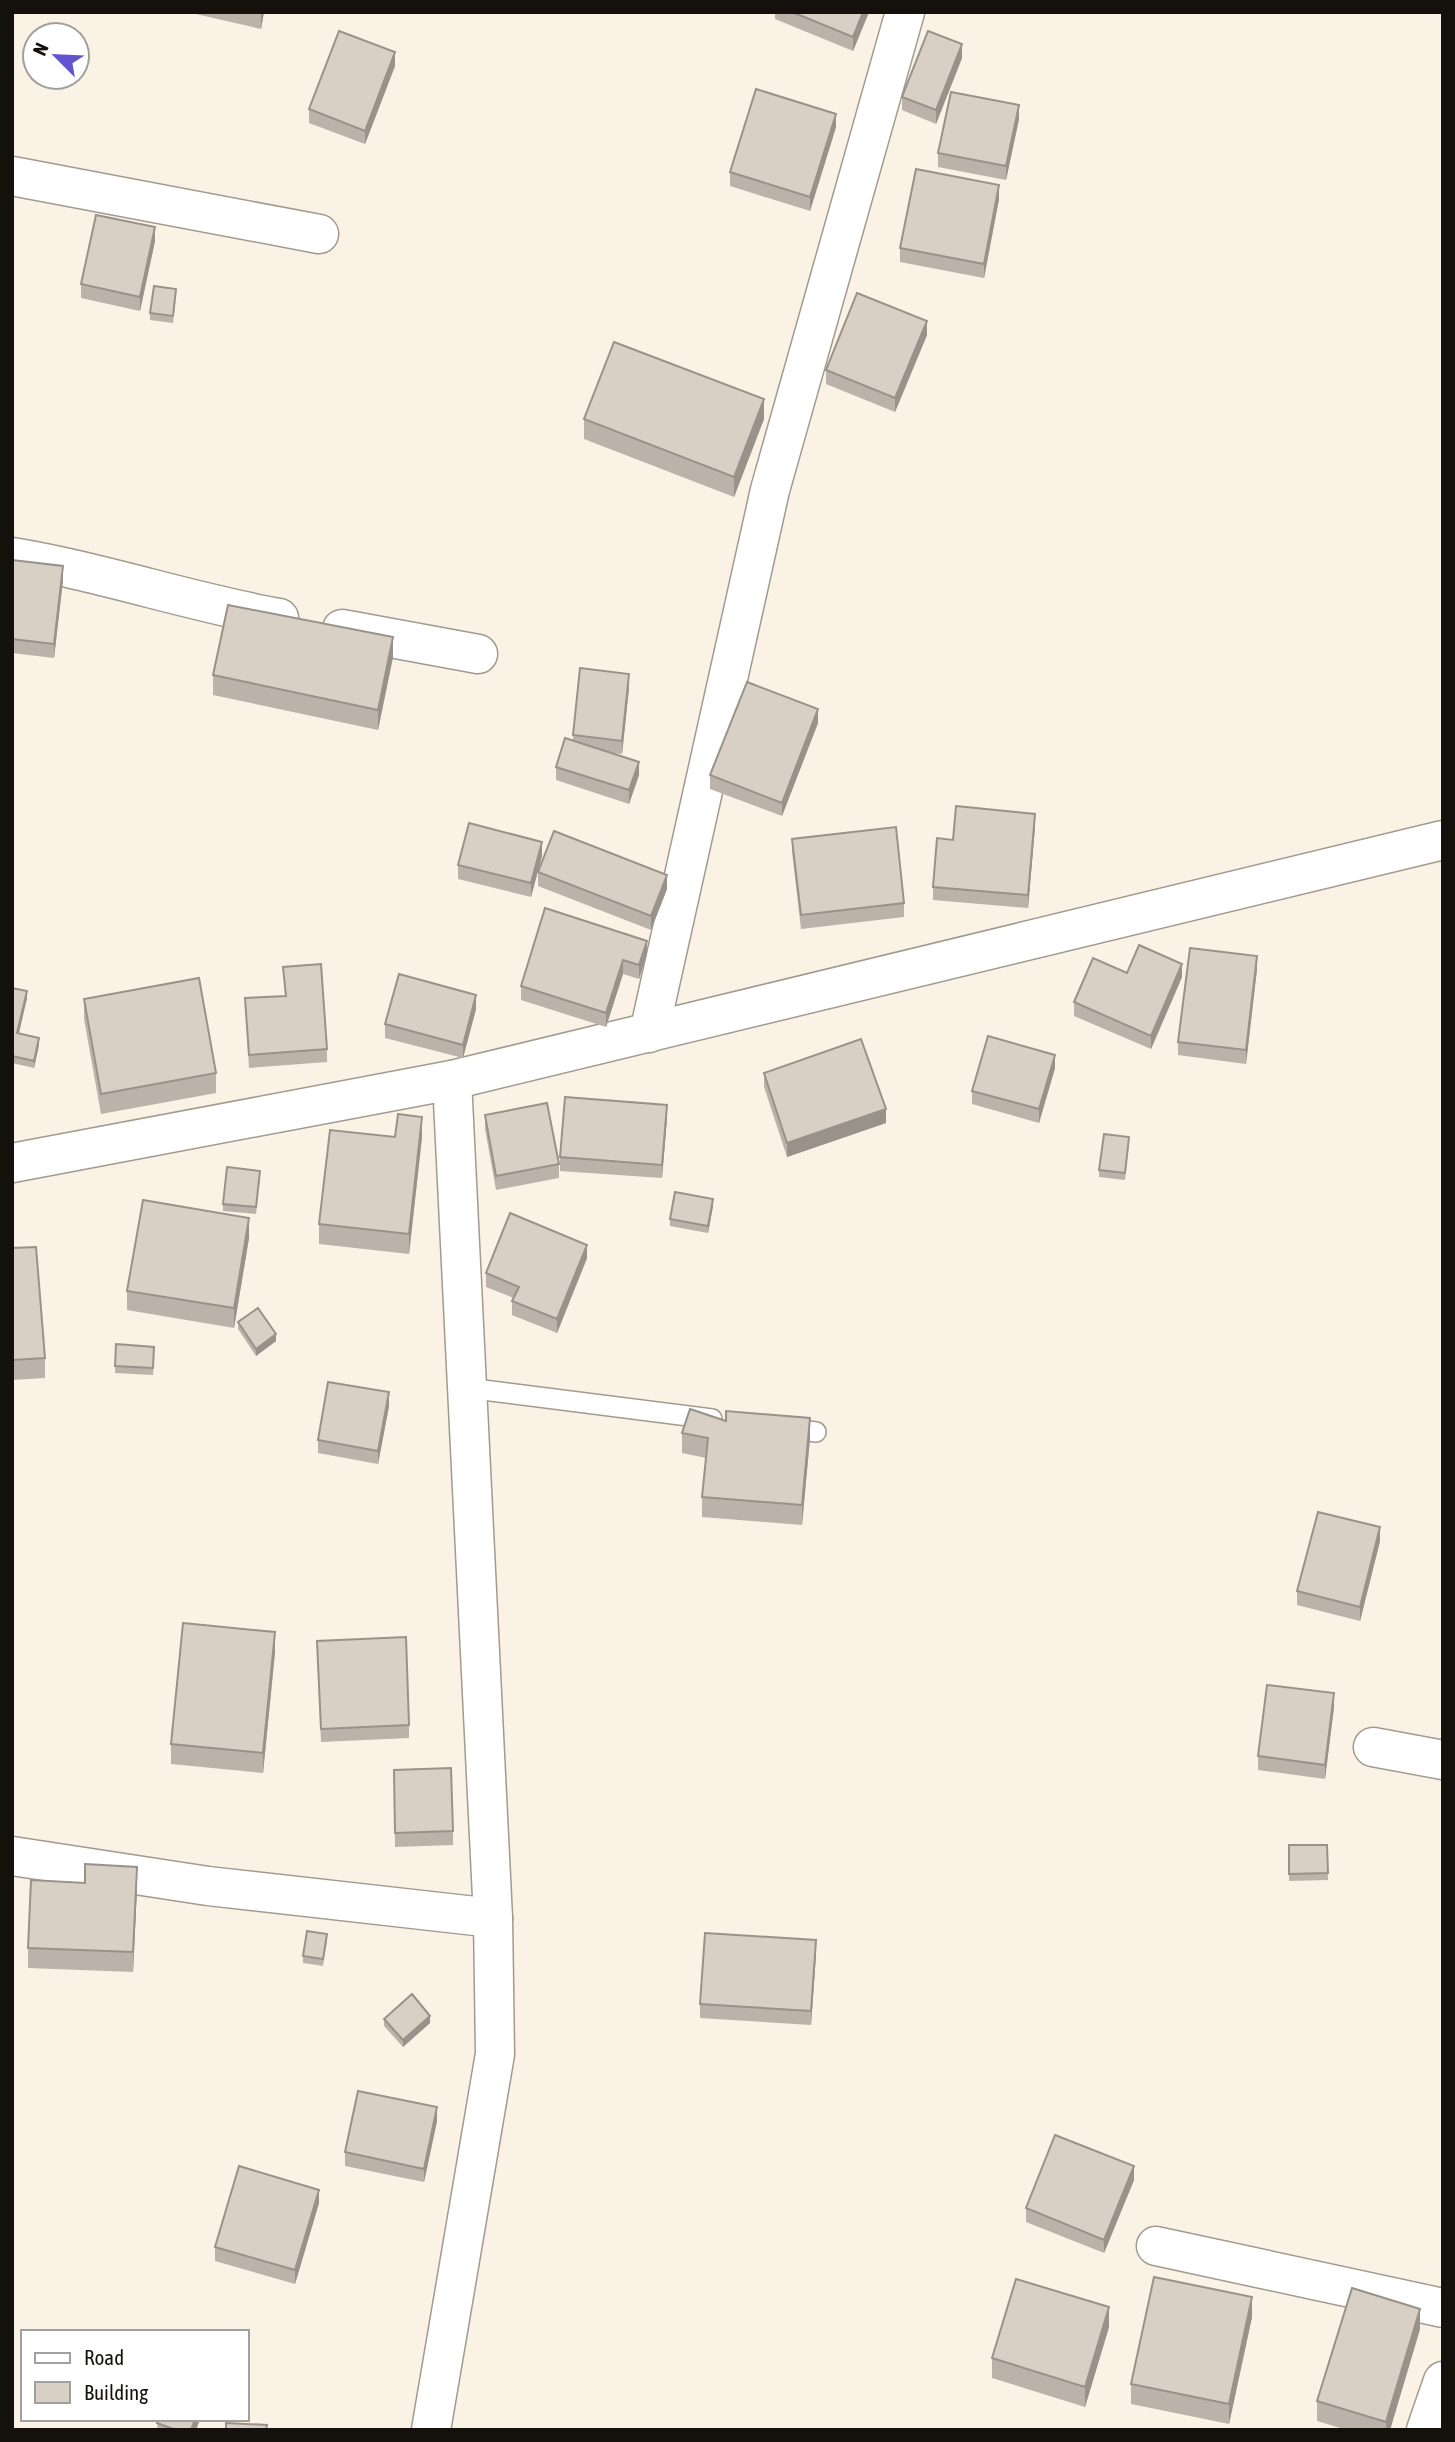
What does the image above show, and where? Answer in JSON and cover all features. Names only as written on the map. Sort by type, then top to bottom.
[{"type":"street","points":[[649,1033],[770,491],[905,12]]},
{"type":"street","points":[[12,176],[319,234]]},
{"type":"street","points":[[12,557],[61,565],[223,608],[478,654]]},
{"type":"street","points":[[12,1163],[452,1080],[1443,840]]},
{"type":"street","points":[[431,2430],[495,2054],[493,1918],[452,1080]]},
{"type":"street","points":[[1373,1747],[1443,1760]]},
{"type":"street","points":[[12,1856],[208,1886],[493,1918]]},
{"type":"street","points":[[1156,2246],[1443,2308]]},
{"type":"street","points":[[1426,2430],[1443,2381]]},
{"type":"lane","points":[[467,1388],[736,1422]]},
{"type":"lane","points":[[763,1425],[816,1432]]},
{"type":"building","points":[[792,12],[863,12],[853,37]]},
{"type":"building","points":[[339,31],[395,52],[365,131],[309,109]]},
{"type":"building","points":[[928,31],[962,44],[936,110],[902,97]]},
{"type":"building","points":[[756,89],[836,114],[810,197],[730,172]]},
{"type":"building","points":[[951,92],[1019,105],[1006,166],[938,153]]},
{"type":"building","points":[[916,169],[999,185],[984,264],[900,248]]},
{"type":"building","points":[[96,215],[155,227],[140,297],[81,284]]},
{"type":"building","points":[[154,286],[176,289],[173,316],[150,313]]},
{"type":"building","points":[[857,293],[927,321],[895,398],[826,370]]},
{"type":"building","points":[[614,342],[764,399],[734,477],[584,419]]},
{"type":"building","points":[[12,560],[63,566],[54,644],[12,639]]},
{"type":"building","points":[[228,605],[393,637],[378,710],[213,675]]},
{"type":"building","points":[[580,668],[629,674],[622,741],[573,735]]},
{"type":"building","points":[[747,682],[818,709],[782,803],[710,775]]},
{"type":"building","points":[[565,738],[639,762],[629,790],[556,767]]},
{"type":"building","points":[[956,806],[1035,814],[1028,895],[933,887],[937,838],[953,840]]},
{"type":"building","points":[[469,823],[542,842],[531,883],[458,865]]},
{"type":"building","points":[[896,827],[904,903],[801,915],[792,839]]},
{"type":"building","points":[[554,831],[667,875],[651,916],[538,872]]},
{"type":"building","points":[[545,908],[647,941],[639,965],[623,960],[606,1013],[521,986]]},
{"type":"building","points":[[1139,945],[1182,964],[1151,1036],[1074,1002],[1093,958],[1127,973]]},
{"type":"building","points":[[1190,948],[1257,956],[1246,1050],[1178,1042]]},
{"type":"building","points":[[321,964],[327,1049],[249,1055],[245,998],[286,996],[283,967]]},
{"type":"building","points":[[399,974],[476,995],[463,1045],[385,1024]]},
{"type":"building","points":[[199,978],[216,1073],[101,1094],[84,999]]},
{"type":"building","points":[[12,988],[27,991],[17,1033],[39,1038],[34,1061],[12,1056]]},
{"type":"building","points":[[988,1036],[1055,1055],[1039,1109],[972,1091]]},
{"type":"building","points":[[861,1039],[886,1109],[787,1143],[764,1073]]},
{"type":"building","points":[[565,1097],[667,1105],[662,1165],[560,1157]]},
{"type":"building","points":[[547,1103],[559,1164],[496,1176],[485,1115]]},
{"type":"building","points":[[398,1114],[422,1117],[409,1234],[319,1224],[330,1130],[395,1137]]},
{"type":"building","points":[[1104,1134],[1129,1137],[1125,1173],[1099,1170]]},
{"type":"building","points":[[227,1167],[260,1171],[256,1207],[223,1204]]},
{"type":"building","points":[[675,1192],[713,1199],[708,1226],[670,1219]]},
{"type":"building","points":[[143,1200],[249,1218],[234,1308],[127,1291]]},
{"type":"building","points":[[510,1213],[587,1245],[557,1319],[512,1301],[519,1287],[486,1273]]},
{"type":"building","points":[[36,1247],[45,1358],[12,1360],[12,1248]]},
{"type":"building","points":[[258,1308],[276,1334],[256,1349],[238,1322]]},
{"type":"building","points":[[116,1344],[154,1347],[153,1368],[115,1366]]},
{"type":"building","points":[[328,1382],[389,1392],[378,1451],[318,1440]]},
{"type":"building","points":[[690,1409],[726,1421],[726,1411],[810,1418],[802,1505],[702,1497],[708,1438],[682,1433]]},
{"type":"building","points":[[1318,1512],[1380,1527],[1360,1607],[1297,1591]]},
{"type":"building","points":[[183,1623],[275,1632],[263,1753],[171,1744]]},
{"type":"building","points":[[406,1637],[409,1725],[321,1729],[317,1641]]},
{"type":"building","points":[[1267,1685],[1334,1693],[1325,1765],[1258,1756]]},
{"type":"building","points":[[451,1768],[453,1831],[395,1833],[394,1770]]},
{"type":"building","points":[[1289,1845],[1327,1845],[1328,1873],[1289,1874]]},
{"type":"building","points":[[85,1864],[137,1867],[133,1952],[28,1948],[31,1880],[85,1883]]},
{"type":"building","points":[[307,1931],[327,1934],[323,1959],[303,1956]]},
{"type":"building","points":[[705,1933],[816,1940],[811,2011],[700,2004]]},
{"type":"building","points":[[412,1994],[430,2016],[403,2040],[384,2019]]},
{"type":"building","points":[[358,2091],[437,2107],[424,2169],[345,2152]]},
{"type":"building","points":[[1055,2135],[1134,2166],[1104,2240],[1026,2208]]},
{"type":"building","points":[[239,2166],[319,2190],[295,2270],[215,2247]]},
{"type":"building","points":[[1154,2277],[1252,2297],[1229,2404],[1131,2384]]},
{"type":"building","points":[[1016,2279],[1109,2307],[1085,2387],[992,2358]]},
{"type":"building","points":[[1352,2288],[1420,2309],[1386,2422],[1317,2401]]},
{"type":"building","points":[[194,2421],[191,2430],[176,2430],[157,2423]]},
{"type":"building","points":[[226,2423],[267,2425],[266,2430],[226,2430]]}]
